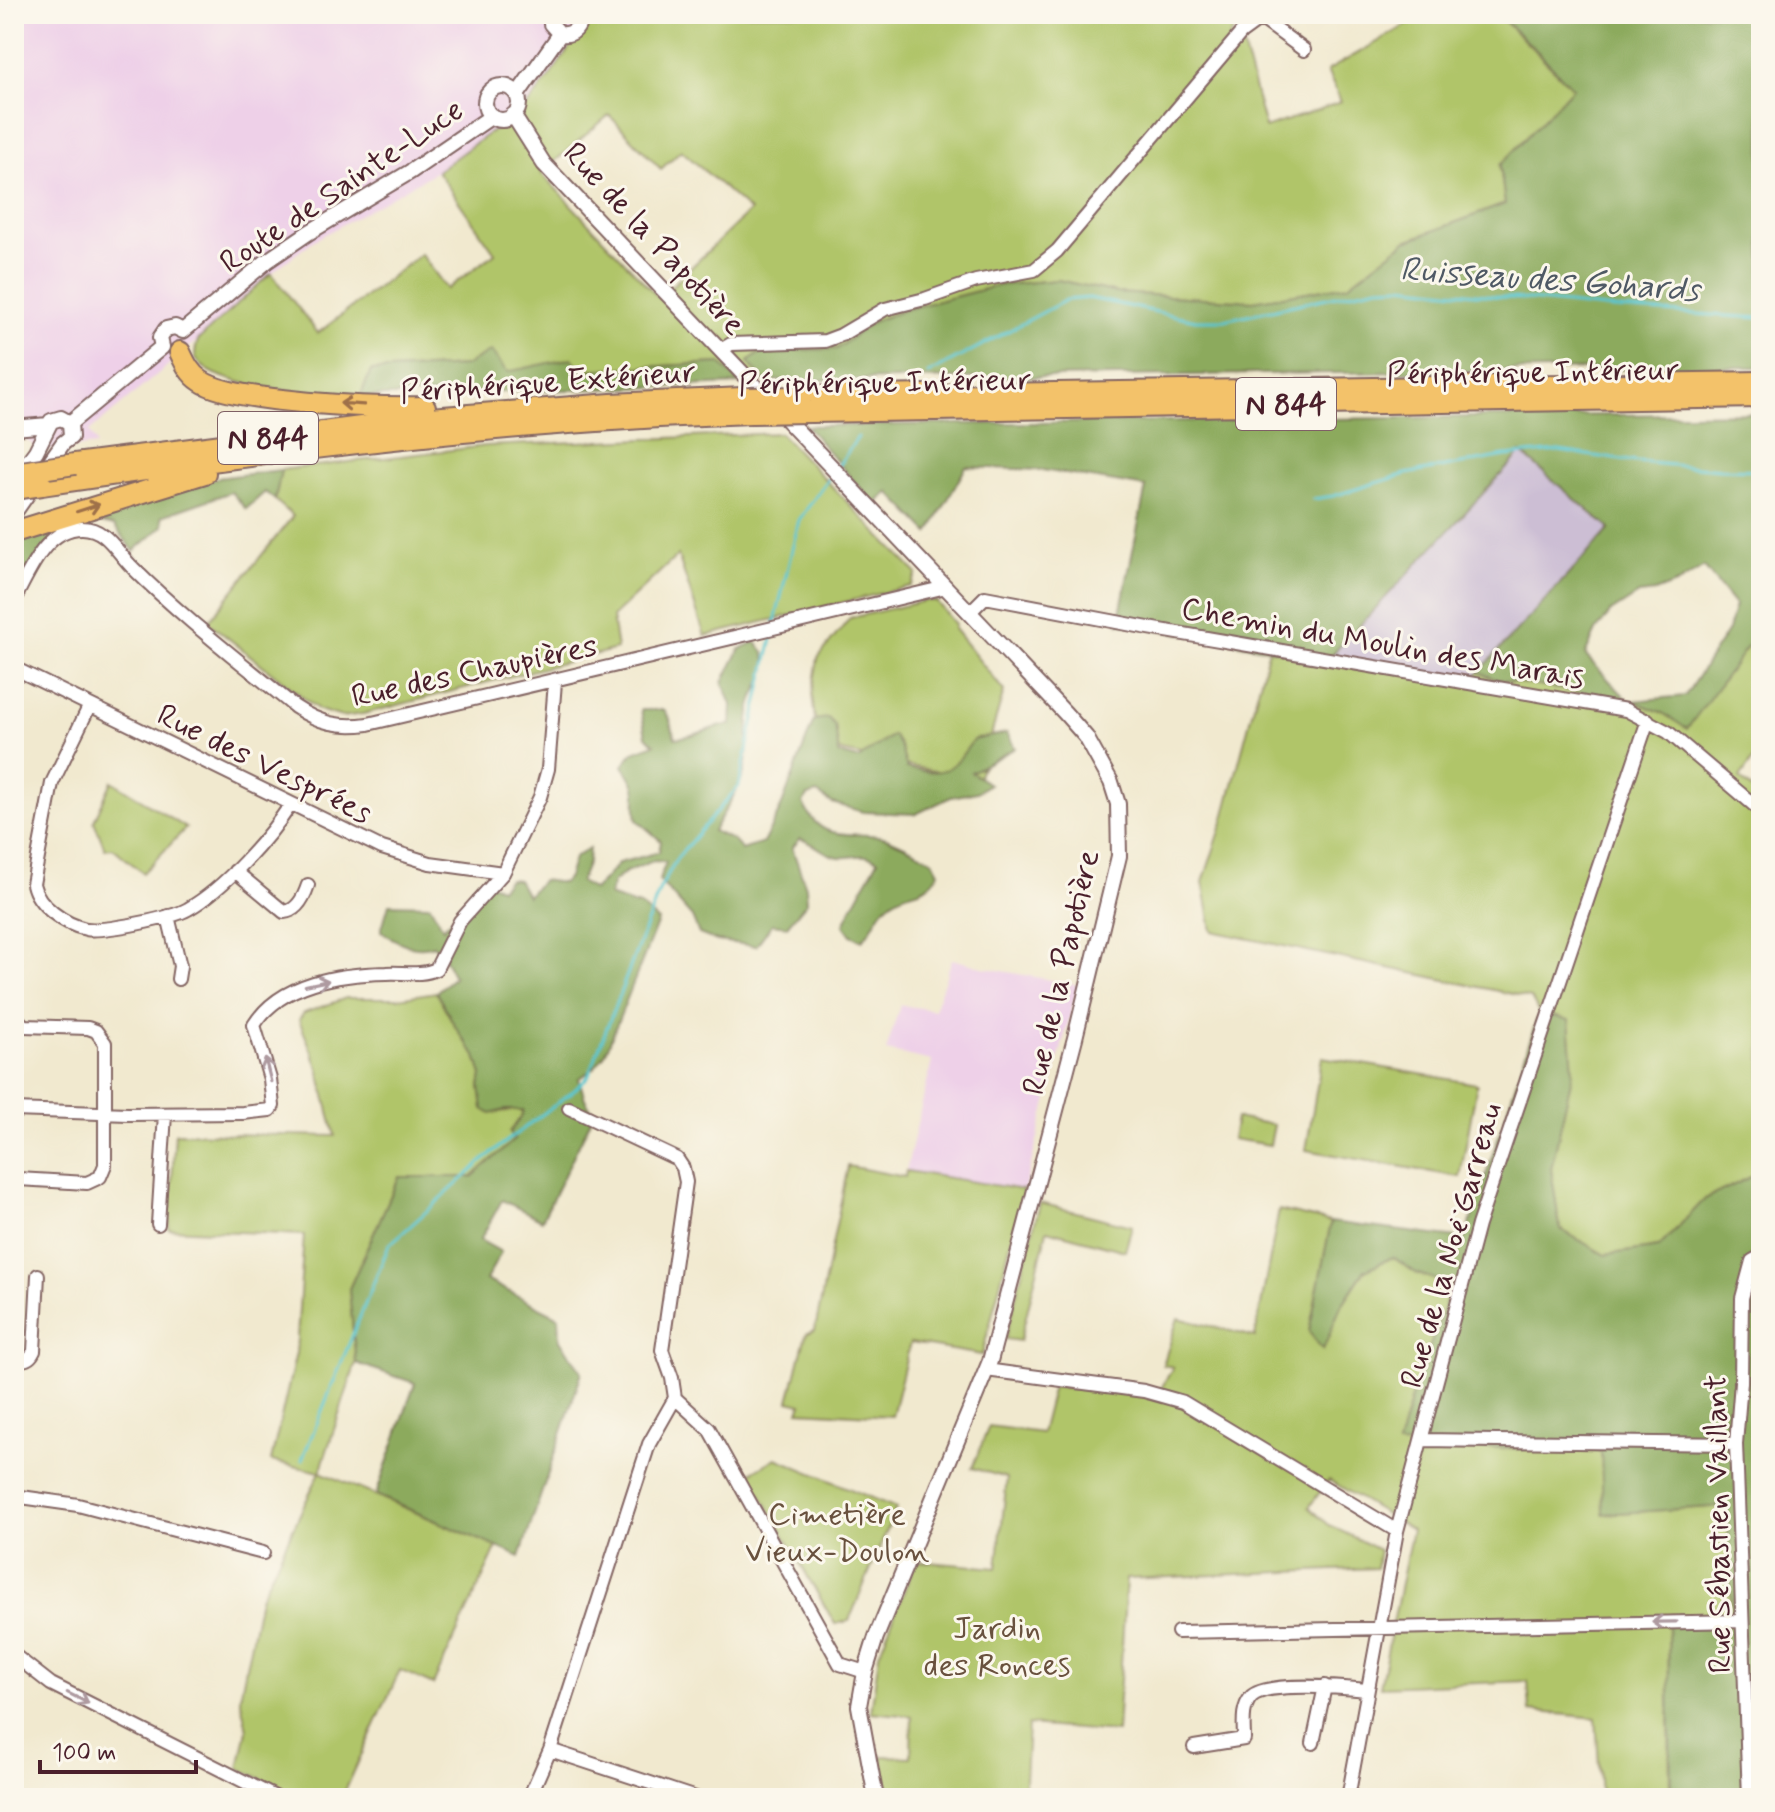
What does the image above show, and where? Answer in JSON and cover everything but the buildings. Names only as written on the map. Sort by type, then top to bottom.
[{"type":"highway","points":[[171,349],[202,382],[235,395],[397,408],[447,408],[461,415]]},
{"type":"highway","name":"N 844","points":[[807,404],[1761,382]]},
{"type":"highway","name":"Périphérique Intérieur","points":[[14,489],[256,454],[418,435],[747,406],[1761,397]]},
{"type":"highway","name":"Périphérique Extérieur","points":[[14,473],[337,428],[461,415],[747,406]]},
{"type":"highway","points":[[14,532],[183,478],[241,465],[256,454]]},
{"type":"street","points":[[553,14],[551,24],[560,34],[576,30],[578,14]]},
{"type":"street","points":[[721,350],[731,344],[825,341],[885,309],[976,281],[1034,270],[1057,251],[1241,33],[1264,16],[1304,50]]},
{"type":"street","points":[[517,95],[507,87],[499,86],[491,90],[486,102],[492,116],[504,119],[513,115],[518,108],[517,95],[560,34]]},
{"type":"street","name":"Rue de la Papotière","points":[[513,115],[544,164],[1086,737],[1111,782],[1118,804],[1119,856],[1075,1038],[986,1370],[876,1637],[865,1672],[859,1706],[876,1798]]},
{"type":"street","name":"Route de Sainte-Luce","points":[[183,331],[267,261],[410,172],[492,116]]},
{"type":"street","points":[[70,423],[171,349],[187,342],[183,331],[175,327],[166,329],[160,338],[171,349]]},
{"type":"street","points":[[14,480],[51,421],[61,418],[70,423],[72,432],[14,513]]},
{"type":"street","points":[[14,428],[48,429]]},
{"type":"street","points":[[48,429],[53,441],[63,443]]},
{"type":"street","name":"Rue des Chaupières","points":[[14,600],[46,546],[69,530],[85,528],[111,542],[132,568],[295,707],[326,723],[343,726],[368,724],[555,682],[946,587]]},
{"type":"street","name":"Chemin du Moulin des Marais","points":[[970,612],[985,597],[1118,623],[1626,710],[1668,732],[1761,811]]},
{"type":"street","name":"Rue des Vesprées","points":[[14,668],[382,848],[430,863],[503,873]]},
{"type":"street","points":[[14,1110],[165,1114],[266,1112],[273,1106],[270,1079],[254,1025],[264,1011],[283,996],[304,986],[369,974],[436,969],[460,921],[503,873],[545,785],[555,682]]},
{"type":"street","points":[[89,707],[52,783],[34,872],[35,896],[45,907],[74,925],[101,929],[188,909],[235,871],[291,804]]},
{"type":"street","name":"Rue de la Noë Garreau","points":[[1348,1798],[1397,1531],[1478,1225],[1648,720]]},
{"type":"street","points":[[235,871],[284,912],[291,911],[304,898],[308,885]]},
{"type":"street","points":[[168,916],[180,966],[178,979]]},
{"type":"street","points":[[14,1016],[24,1026],[88,1028],[101,1036],[105,1043],[105,1165],[100,1177],[87,1183],[18,1179]]},
{"type":"street","points":[[529,1798],[550,1750],[649,1444],[675,1398],[662,1350],[686,1182],[683,1168],[677,1159],[569,1108]]},
{"type":"street","points":[[158,1224],[165,1114]]},
{"type":"street","name":"Rue Sébastien Vaillant","points":[[1749,1798],[1736,1444],[1741,1382],[1742,1298],[1752,1261],[1761,1256]]},
{"type":"street","points":[[14,1360],[25,1360],[34,1351],[38,1275]]},
{"type":"street","points":[[986,1370],[1144,1391],[1183,1402],[1397,1531]]},
{"type":"street","points":[[675,1398],[709,1429],[840,1664],[865,1672]]},
{"type":"street","points":[[1421,1440],[1736,1444]]},
{"type":"street","points":[[14,1496],[78,1505],[263,1553]]},
{"type":"street","points":[[1178,1632],[1742,1621]]},
{"type":"street","points":[[14,1655],[51,1684],[277,1798]]},
{"type":"street","points":[[1194,1747],[1244,1739],[1243,1714],[1251,1696],[1262,1690],[1325,1686],[1367,1690]]},
{"type":"street","points":[[1313,1743],[1325,1686]]},
{"type":"street","points":[[550,1750],[696,1798]]},
{"type":"shaded area","points":[[14,14],[589,14],[579,34],[529,105],[500,130],[492,131],[437,171],[313,241],[280,266],[89,432],[97,445],[41,451],[14,431]]},
{"type":"shaded area","points":[[1521,453],[1610,529],[1468,683],[1328,659]]},
{"type":"shaded area","points":[[952,959],[1078,985],[1024,1190],[906,1171],[932,1061],[886,1051],[900,1005],[934,1010]]},
{"type":"green space","points":[[589,14],[1245,14],[1230,36],[1244,49],[1265,128],[1341,102],[1327,71],[1426,14],[1497,14],[1573,88],[1500,165],[1505,204],[1407,241],[1348,285],[1254,301],[1117,293],[1058,280],[1001,285],[907,309],[872,322],[837,349],[763,351],[748,362],[764,381],[740,384],[720,363],[581,370],[572,358],[507,373],[491,351],[465,366],[371,371],[360,397],[246,384],[206,369],[196,358],[198,340],[271,273],[318,333],[421,254],[447,289],[495,253],[437,171],[492,131],[504,126],[532,100]],"holes":[[[609,115],[661,169],[681,150],[750,211],[659,298],[541,173]]]},
{"type":"green space","points":[[1497,14],[1761,14],[1761,367],[764,381],[748,362],[763,351],[837,349],[872,322],[907,309],[1001,285],[1058,280],[1117,293],[1253,301],[1348,285],[1406,241],[1505,204],[1500,165],[1573,88]]},
{"type":"green space","points":[[491,351],[507,372],[572,358],[581,370],[720,363],[740,384],[360,397],[371,371],[465,366]]},
{"type":"green space","points":[[1761,413],[1761,628],[1687,729],[1661,712],[1633,701],[1685,696],[1728,630],[1735,605],[1704,567],[1678,583],[1655,592],[1639,594],[1611,612],[1596,631],[1585,655],[1628,700],[1495,679],[1479,672],[1610,529],[1521,453],[1328,659],[1118,623],[1146,487],[1042,470],[966,467],[929,533],[889,492],[875,505],[806,426]]},
{"type":"green space","points":[[780,433],[917,574],[911,586],[705,636],[678,555],[612,617],[617,649],[342,717],[319,710],[208,622],[293,516],[275,500],[281,470],[486,446]]},
{"type":"green space","points":[[281,470],[275,500],[265,492],[246,509],[231,492],[162,516],[163,526],[134,551],[114,526],[93,521],[71,525],[14,591],[14,540],[217,478]]},
{"type":"green space","points":[[936,601],[955,624],[954,629],[1004,691],[978,780],[818,747],[812,694],[818,658],[850,618]]},
{"type":"green space","points":[[1761,628],[1761,748],[1740,778],[1761,798],[1761,1172],[1705,1199],[1659,1247],[1605,1255],[1560,1229],[1551,1169],[1573,1071],[1569,1020],[1539,1013],[1531,998],[1212,931],[1203,882],[1223,822],[1269,649],[1468,683],[1479,672],[1495,679],[1633,701],[1661,712],[1687,728]]},
{"type":"green space","points":[[755,642],[762,649],[766,668],[751,707],[746,766],[737,790],[713,831],[733,840],[742,850],[763,843],[780,810],[814,720],[828,718],[835,725],[839,754],[858,759],[893,735],[907,768],[931,772],[952,765],[973,740],[1007,733],[1015,748],[971,772],[989,784],[977,792],[951,797],[916,814],[863,812],[832,803],[817,793],[808,796],[803,803],[818,825],[837,833],[887,838],[933,861],[939,872],[928,885],[887,905],[862,940],[851,935],[844,925],[878,860],[866,856],[834,856],[800,839],[792,848],[806,887],[807,902],[787,926],[772,924],[756,946],[717,941],[699,934],[692,917],[659,880],[666,862],[653,861],[626,872],[613,882],[609,896],[642,907],[658,921],[605,1054],[594,1068],[579,1079],[592,1111],[591,1120],[542,1220],[502,1200],[480,1240],[501,1252],[486,1280],[559,1317],[560,1340],[582,1372],[520,1557],[376,1495],[415,1383],[356,1363],[349,1289],[399,1177],[472,1177],[515,1139],[510,1132],[523,1110],[491,1114],[483,1109],[482,1075],[476,1056],[436,992],[454,977],[441,952],[433,945],[420,947],[406,944],[381,931],[389,904],[430,905],[443,928],[464,906],[474,887],[487,882],[500,888],[509,879],[518,880],[527,896],[542,880],[563,883],[574,858],[589,848],[588,862],[580,882],[594,890],[619,863],[659,852],[661,841],[637,820],[635,788],[623,766],[633,752],[655,744],[646,736],[641,710],[664,710],[675,738],[731,724],[732,705],[723,682],[740,649]]},
{"type":"green space","points":[[112,781],[186,828],[143,873],[113,848],[105,849],[94,821]]},
{"type":"green space","points":[[436,992],[476,1056],[482,1075],[480,1087],[491,1113],[523,1109],[510,1132],[516,1139],[472,1177],[399,1177],[349,1289],[356,1363],[320,1472],[271,1461],[296,1353],[304,1235],[169,1229],[175,1133],[335,1136],[318,1067],[299,1020],[304,1013],[346,998],[398,998]]},
{"type":"green space","points":[[1539,1013],[1569,1020],[1573,1071],[1551,1169],[1560,1229],[1605,1255],[1659,1247],[1705,1199],[1761,1172],[1761,1679],[1758,1692],[1761,1695],[1761,1798],[1671,1798],[1668,1616],[1732,1615],[1727,1506],[1603,1514],[1601,1451],[1398,1445],[1410,1401],[1452,1285],[1416,1273],[1393,1257],[1365,1270],[1340,1308],[1323,1350],[1309,1332],[1331,1222],[1465,1239]]},
{"type":"green space","points":[[1322,1057],[1477,1084],[1460,1177],[1306,1150]]},
{"type":"green space","points":[[1236,1118],[1274,1125],[1270,1145],[1232,1139]]},
{"type":"green space","points":[[848,1166],[905,1177],[906,1171],[1024,1190],[982,1355],[910,1343],[892,1416],[799,1411],[802,1404],[789,1401],[806,1334],[815,1330]]},
{"type":"green space","points":[[1040,1203],[1132,1226],[1125,1251],[1047,1230],[1020,1341],[1005,1339]]},
{"type":"green space","name":"Jardin des Ronces","points":[[1279,1210],[1331,1222],[1309,1332],[1323,1349],[1340,1308],[1366,1269],[1393,1257],[1416,1273],[1452,1285],[1410,1401],[1398,1445],[1602,1451],[1604,1514],[1727,1506],[1732,1615],[1668,1616],[1670,1798],[1601,1798],[1596,1718],[1530,1711],[1528,1681],[1380,1687],[1412,1530],[1329,1480],[1309,1507],[1329,1525],[1379,1550],[1376,1568],[1126,1579],[1117,1732],[1028,1725],[1024,1798],[890,1798],[881,1756],[911,1757],[912,1716],[871,1712],[879,1654],[916,1561],[997,1568],[1007,1478],[972,1468],[989,1426],[1041,1433],[1053,1386],[1156,1398],[1173,1367],[1163,1365],[1178,1318],[1255,1337]]},
{"type":"green space","name":"Cimetière Vieux-Doulon","points":[[776,1458],[896,1508],[849,1621],[835,1624],[749,1474]]},
{"type":"green space","points":[[320,1472],[497,1547],[433,1685],[400,1670],[342,1798],[300,1798],[239,1768],[247,1730],[240,1697],[260,1598]]},
{"type":"waterway","name":"Ruisseau des Gohards","points":[[928,374],[1066,300],[1089,298],[1196,320],[1224,320],[1378,287],[1401,286],[1614,309],[1761,318]]},
{"type":"waterway","name":"Ruisseau des Gohards","points":[[838,466],[858,437]]},
{"type":"waterway","points":[[1313,499],[1406,474],[1505,456],[1559,451],[1637,462],[1761,470]]},
{"type":"waterway","name":"Ruisseau des Gohards","points":[[775,622],[799,520],[831,475]]},
{"type":"waterway","name":"Ruisseau des Gohards","points":[[302,1460],[389,1245],[495,1150],[588,1077],[660,889],[677,858],[739,786],[773,634]]}]
